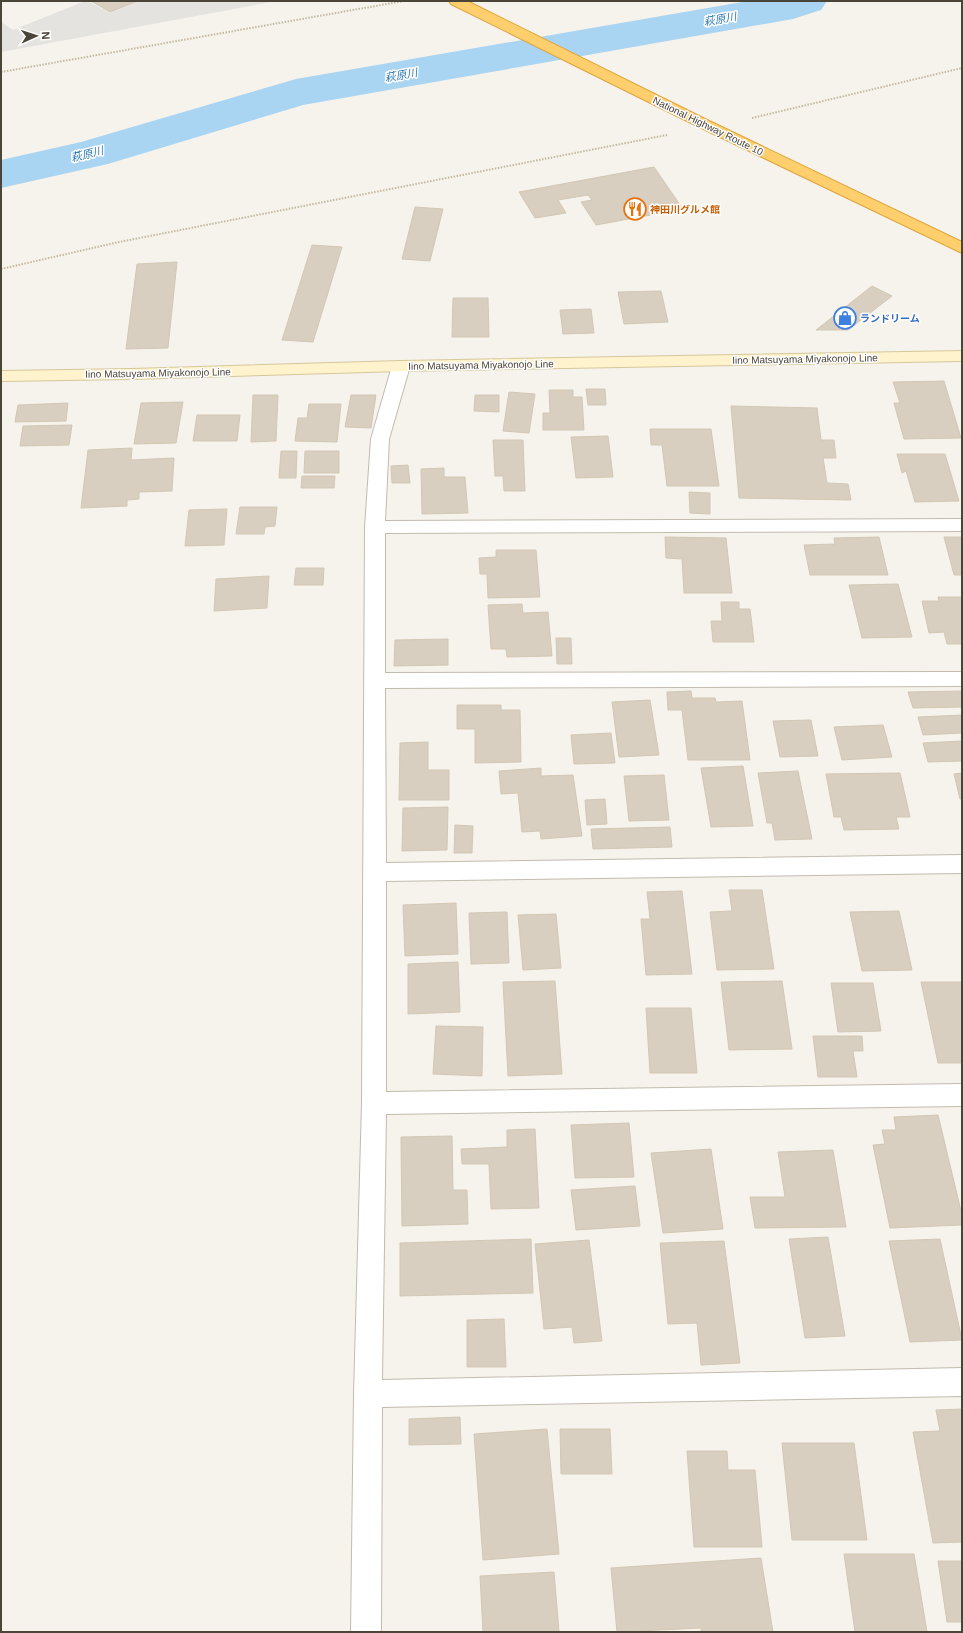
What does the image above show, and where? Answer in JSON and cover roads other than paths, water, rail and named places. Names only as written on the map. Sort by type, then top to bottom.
[{"type":"highway","name":"National Highway Route 10","points":[[456,1],[698,121],[958,243]]},
{"type":"main road","name":"Iino Matsuyama Miyakonojo Line","points":[[1,376],[401,366],[962,356]]},
{"type":"street","points":[[366,1632],[368,1394],[374,1103],[375,527],[380,439],[401,366]]},
{"type":"street","points":[[375,527],[962,525]]},
{"type":"street","points":[[375,681],[962,679]]},
{"type":"street","points":[[375,872],[962,864]]},
{"type":"street","points":[[374,1103],[962,1095]]},
{"type":"street","points":[[368,1394],[962,1382]]},
{"type":"waterway","name":"萩原川","points":[[1,174],[91,154],[296,93],[793,6],[806,1]]},
{"type":"place","name":"神田川グルメ館","points":[[635,209]]},
{"type":"place","name":"ランドリーム","points":[[845,318]]}]
